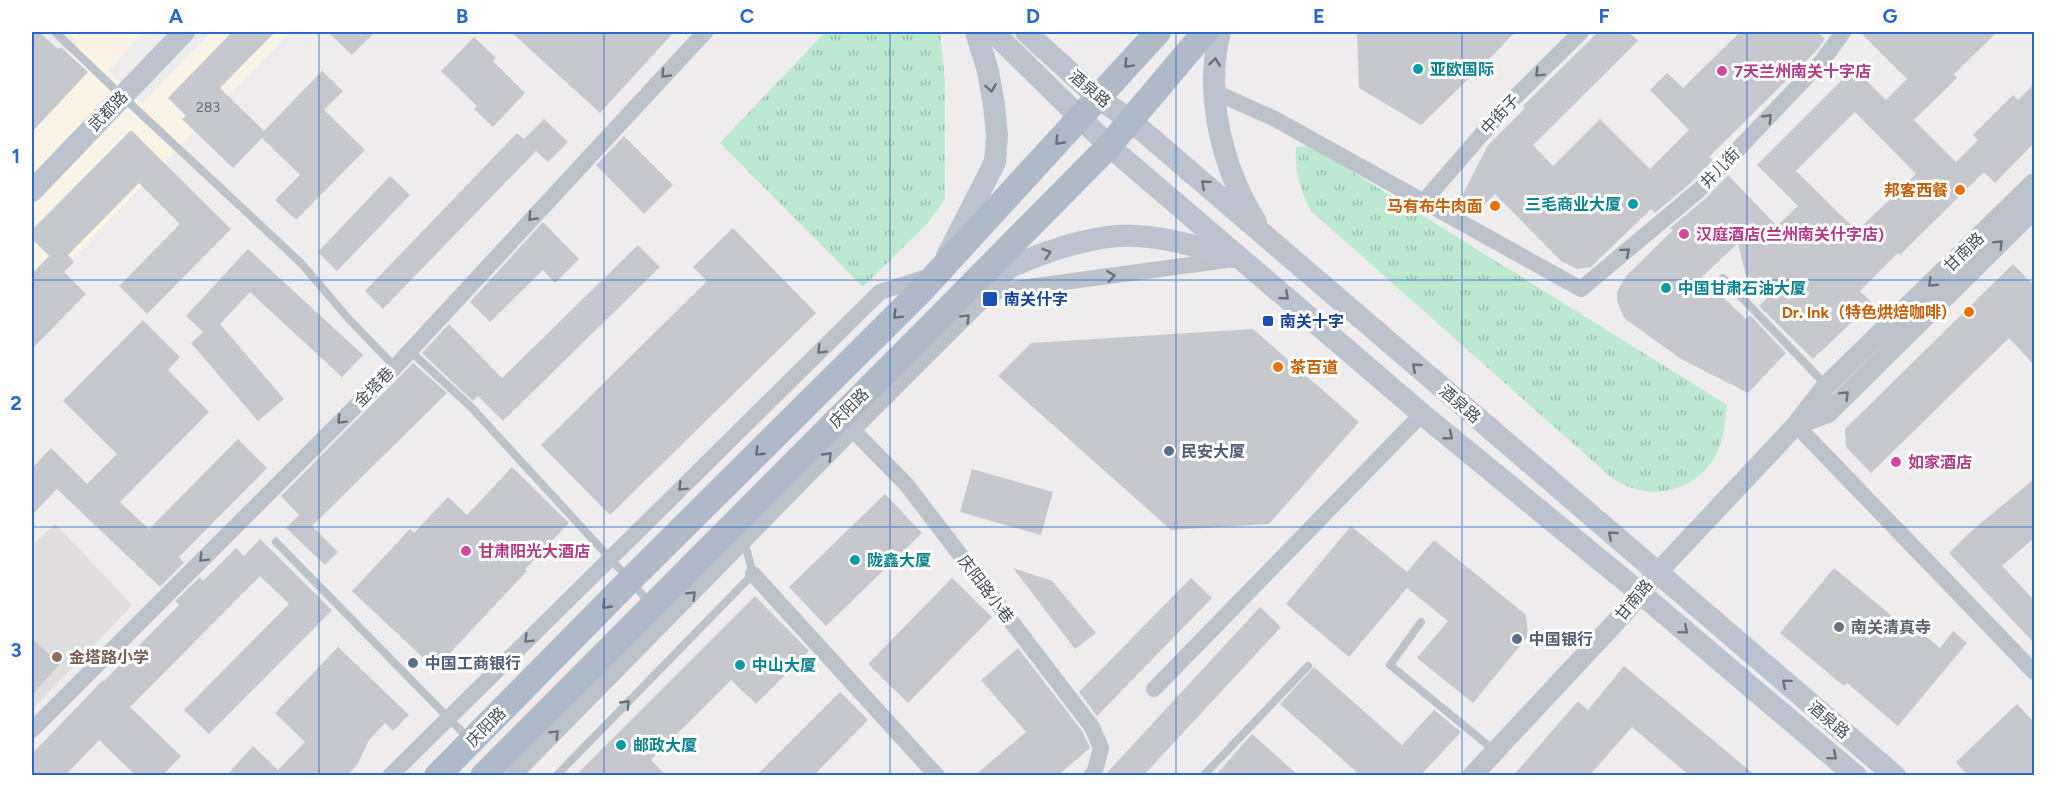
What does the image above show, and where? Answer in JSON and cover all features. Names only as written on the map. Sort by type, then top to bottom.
[{"type":"main road","name":"武都路","points":[[32,191],[162,32]]},
{"type":"main road","name":"武都路","points":[[32,168],[184,32]]},
{"type":"main road","points":[[937,274],[995,162],[994,105],[988,71],[976,32]]},
{"type":"main road","name":"酒泉路","points":[[993,32],[1109,146],[1422,414],[1640,592],[1856,776]]},
{"type":"main road","name":"酒泉路","points":[[1026,32],[1097,97],[1130,120],[1895,776]]},
{"type":"main road","name":"庆阳路","points":[[437,776],[937,274],[1158,32]]},
{"type":"main road","name":"庆阳路","points":[[483,776],[651,606],[740,532],[982,287],[1109,146],[1204,32]]},
{"type":"main road","points":[[1220,32],[1214,69],[1221,133],[1238,190],[1264,236]]},
{"type":"main road","points":[[982,287],[1014,265],[1068,246],[1109,237],[1164,240],[1240,258]]},
{"type":"street","name":"金塔巷","points":[[32,730],[395,367],[409,349],[705,32]]},
{"type":"street","name":"中街子","points":[[1424,201],[1508,104],[1581,32]]},
{"type":"street","name":"井儿街","points":[[1424,201],[1581,289],[1699,190],[1823,60],[1843,32]]},
{"type":"street","points":[[1215,92],[1275,119],[1424,201]]},
{"type":"street","name":"甘南路","points":[[1472,776],[1796,425],[1827,386],[2034,183]]},
{"type":"street","name":"甘南路","points":[[1796,425],[1828,413],[2034,209]]},
{"type":"street","points":[[982,287],[1240,258]]},
{"type":"street","points":[[390,776],[880,291],[937,274]]},
{"type":"street","points":[[1154,689],[1422,414]]},
{"type":"street","name":"庆阳路小巷","points":[[846,424],[906,484],[1092,727],[1101,748],[1095,771],[1091,776]]},
{"type":"street","points":[[1796,425],[2034,672]]},
{"type":"street","points":[[513,776],[740,532]]},
{"type":"street","points":[[753,574],[937,776]]},
{"type":"lane","points":[[55,32],[301,263],[347,317],[395,367]]},
{"type":"lane","points":[[1723,278],[1827,386]]},
{"type":"lane","points":[[409,349],[471,407],[630,580],[651,606]]},
{"type":"lane","points":[[556,776],[753,574],[740,532]]},
{"type":"lane","points":[[276,542],[471,742]]},
{"type":"lane","points":[[1421,622],[1390,665],[1495,751]]},
{"type":"lane","points":[[1203,776],[1308,666]]},
{"type":"shaded area","points":[[66,32],[143,32],[108,71],[142,104],[211,32],[290,32],[32,301],[32,91],[78,43]]},
{"type":"shaded area","name":"金塔路小学","points":[[55,524],[132,605],[32,710],[32,545]]},
{"type":"green space","points":[[825,32],[940,32],[945,83],[945,199],[928,223],[863,287],[720,143]]},
{"type":"green space","points":[[1311,146],[1727,405],[1721,442],[1709,466],[1689,482],[1665,491],[1638,490],[1613,479],[1311,211],[1303,195],[1297,172],[1296,147]]},
{"type":"building","points":[[32,32],[39,32],[58,49],[61,47],[88,72],[32,132]]},
{"type":"building","points":[[232,32],[275,32],[220,88],[264,131],[322,71],[343,91],[324,110],[365,150],[296,220],[275,200],[300,175],[262,138],[233,168],[182,119],[186,116],[168,98]]},
{"type":"building","points":[[328,32],[375,32],[352,55]]},
{"type":"building","points":[[511,32],[674,32],[600,113]]},
{"type":"building","name":"亚欧国际","points":[[1357,32],[1515,32],[1421,125],[1359,88]]},
{"type":"building","points":[[1598,32],[1629,32],[1638,41],[1533,145],[1553,166],[1600,119],[1650,169],[1689,130],[1650,90],[1667,73],[1683,88],[1740,32],[1817,32],[1825,39],[1817,50],[1709,157],[1713,160],[1692,182],[1655,213],[1651,209],[1591,267],[1577,269],[1561,261],[1495,194],[1476,213],[1461,198],[1488,145],[1525,108],[1523,106]]},
{"type":"building","points":[[1860,32],[1997,32],[1954,74],[1957,78],[1914,120],[1956,162],[1978,140],[1973,135],[2013,95],[2018,100],[2034,84],[2034,143],[1995,183],[1984,172],[1900,255],[1898,253],[1860,291],[1872,303],[1813,359],[1759,306],[1781,285],[1746,276],[1738,243],[1702,277],[1746,319],[1750,315],[1786,353],[1748,393],[1681,359],[1624,318],[1617,301],[1617,292],[1626,276],[1673,230],[1670,228],[1706,198],[1728,175],[1777,226],[1798,206],[1757,165],[1854,68],[1886,100],[1907,79]],"holes":[[[1855,112],[1916,174],[1857,231],[1796,171]]]},
{"type":"building","points":[[474,37],[496,58],[493,61],[525,93],[493,127],[474,109],[477,106],[441,71]]},
{"type":"building","points":[[544,119],[568,142],[548,162],[536,151],[383,309],[365,291],[517,133],[524,139]]},
{"type":"building","points":[[131,130],[231,229],[147,314],[119,286],[180,224],[139,183],[68,255],[74,262],[64,272],[86,294],[32,349],[32,274],[49,256],[32,239],[32,230]]},
{"type":"building","points":[[624,136],[673,185],[644,214],[596,165]]},
{"type":"building","points":[[390,176],[410,195],[337,271],[318,252]]},
{"type":"building","points":[[543,222],[579,259],[555,283],[543,270],[490,322],[470,302]]},
{"type":"building","points":[[733,228],[816,313],[610,515],[541,445],[707,281],[693,267]]},
{"type":"building","points":[[638,245],[660,267],[503,421],[478,396],[473,401],[422,353],[449,324],[502,378]]},
{"type":"building","points":[[248,249],[363,355],[342,377],[250,292],[220,324],[284,399],[258,421],[191,343],[203,332],[186,316]]},
{"type":"building","points":[[2013,264],[2034,286],[2034,365],[2009,338],[1871,473],[1846,447],[1845,429]]},
{"type":"building","points":[[143,320],[180,357],[168,370],[209,412],[120,502],[149,529],[238,439],[267,468],[179,557],[184,563],[160,587],[57,489],[32,515],[32,468],[51,448],[87,484],[117,454],[63,401]]},
{"type":"building","points":[[1253,329],[1359,422],[1269,524],[1171,530],[998,376],[1031,343]]},
{"type":"building","points":[[413,363],[447,393],[312,526],[338,552],[325,565],[286,528],[299,515],[281,496]]},
{"type":"building","name":"甘肃阳光大酒店","points":[[512,467],[569,523],[435,669],[352,591],[410,529],[414,533],[448,497],[467,515]]},
{"type":"building","points":[[972,469],[1053,492],[1041,535],[960,512]]},
{"type":"building","points":[[2034,479],[2034,538],[2002,566],[2034,600],[2034,643],[1949,553],[1968,534]]},
{"type":"building","name":"陇鑫大厦","points":[[885,494],[922,533],[826,626],[789,587]]},
{"type":"building","points":[[1351,526],[1407,572],[1434,540],[1526,615],[1528,636],[1473,703],[1417,658],[1448,621],[1407,588],[1349,657],[1286,604]]},
{"type":"building","points":[[260,539],[332,610],[209,734],[184,710],[289,604],[260,576],[130,707],[181,756],[162,776],[136,776],[99,740],[65,776],[32,776],[32,754],[179,605],[175,601],[200,577],[203,581],[236,548],[244,556]]},
{"type":"building","points":[[1013,568],[1052,581],[1096,633],[1075,649]]},
{"type":"building","points":[[1834,568],[1916,636],[1919,631],[1940,648],[1953,631],[1967,643],[1898,726],[1847,683],[1844,686],[1780,633]]},
{"type":"building","points":[[952,578],[992,617],[908,703],[868,664]]},
{"type":"building","points":[[1191,578],[1212,598],[1097,716],[1079,692]]},
{"type":"building","name":"中山大厦","points":[[755,596],[809,651],[756,704],[731,680],[651,760],[667,776],[575,776]]},
{"type":"building","points":[[1260,607],[1281,627],[1143,776],[1104,776]]},
{"type":"building","points":[[32,639],[60,664],[32,695]]},
{"type":"building","points":[[338,647],[409,715],[393,731],[385,723],[369,740],[357,765],[347,776],[226,776],[253,746],[278,770],[305,742],[275,713]]},
{"type":"building","points":[[1018,648],[1082,731],[1090,748],[1057,776],[974,776],[1026,732],[981,680]]},
{"type":"building","points":[[1624,666],[1756,776],[1690,776],[1632,727],[1589,776],[1513,776],[1578,701],[1588,710]]},
{"type":"building","points":[[1314,667],[1402,745],[1434,710],[1461,732],[1420,776],[1361,776],[1280,704]]},
{"type":"building","points":[[840,692],[868,720],[813,776],[756,776]]},
{"type":"building","points":[[2017,704],[2034,722],[2034,776],[1968,776],[1956,762]]},
{"type":"building","points":[[1252,734],[1299,776],[1215,776]]},
{"type":"place","name":"亚欧国际","points":[[1418,69]]},
{"type":"place","name":"7天兰州南关十字店","points":[[1722,71]]},
{"type":"place","name":"邦客西餐","points":[[1960,190]]},
{"type":"place","name":"三毛商业大厦","points":[[1633,204]]},
{"type":"place","name":"马有布牛肉面","points":[[1495,206]]},
{"type":"place","name":"汉庭酒店(兰州南关什字店)","points":[[1684,234]]},
{"type":"place","name":"中国甘肃石油大厦","points":[[1666,288]]},
{"type":"place","name":"南关什字","points":[[990,299]]},
{"type":"place","name":"Dr. Ink（特色烘焙咖啡）","points":[[1969,312]]},
{"type":"place","name":"南关十字","points":[[1268,321]]},
{"type":"place","name":"茶百道","points":[[1278,367]]},
{"type":"place","name":"民安大厦","points":[[1169,451]]},
{"type":"place","name":"如家酒店","points":[[1896,462]]},
{"type":"place","name":"甘肃阳光大酒店","points":[[466,551]]},
{"type":"place","name":"陇鑫大厦","points":[[855,560]]},
{"type":"place","name":"南关清真寺","points":[[1839,627]]},
{"type":"place","name":"中国银行","points":[[1517,639]]},
{"type":"place","name":"金塔路小学","points":[[57,657]]},
{"type":"place","name":"中国工商银行","points":[[413,663]]},
{"type":"place","name":"中山大厦","points":[[740,665]]},
{"type":"place","name":"邮政大厦","points":[[621,745]]}]
